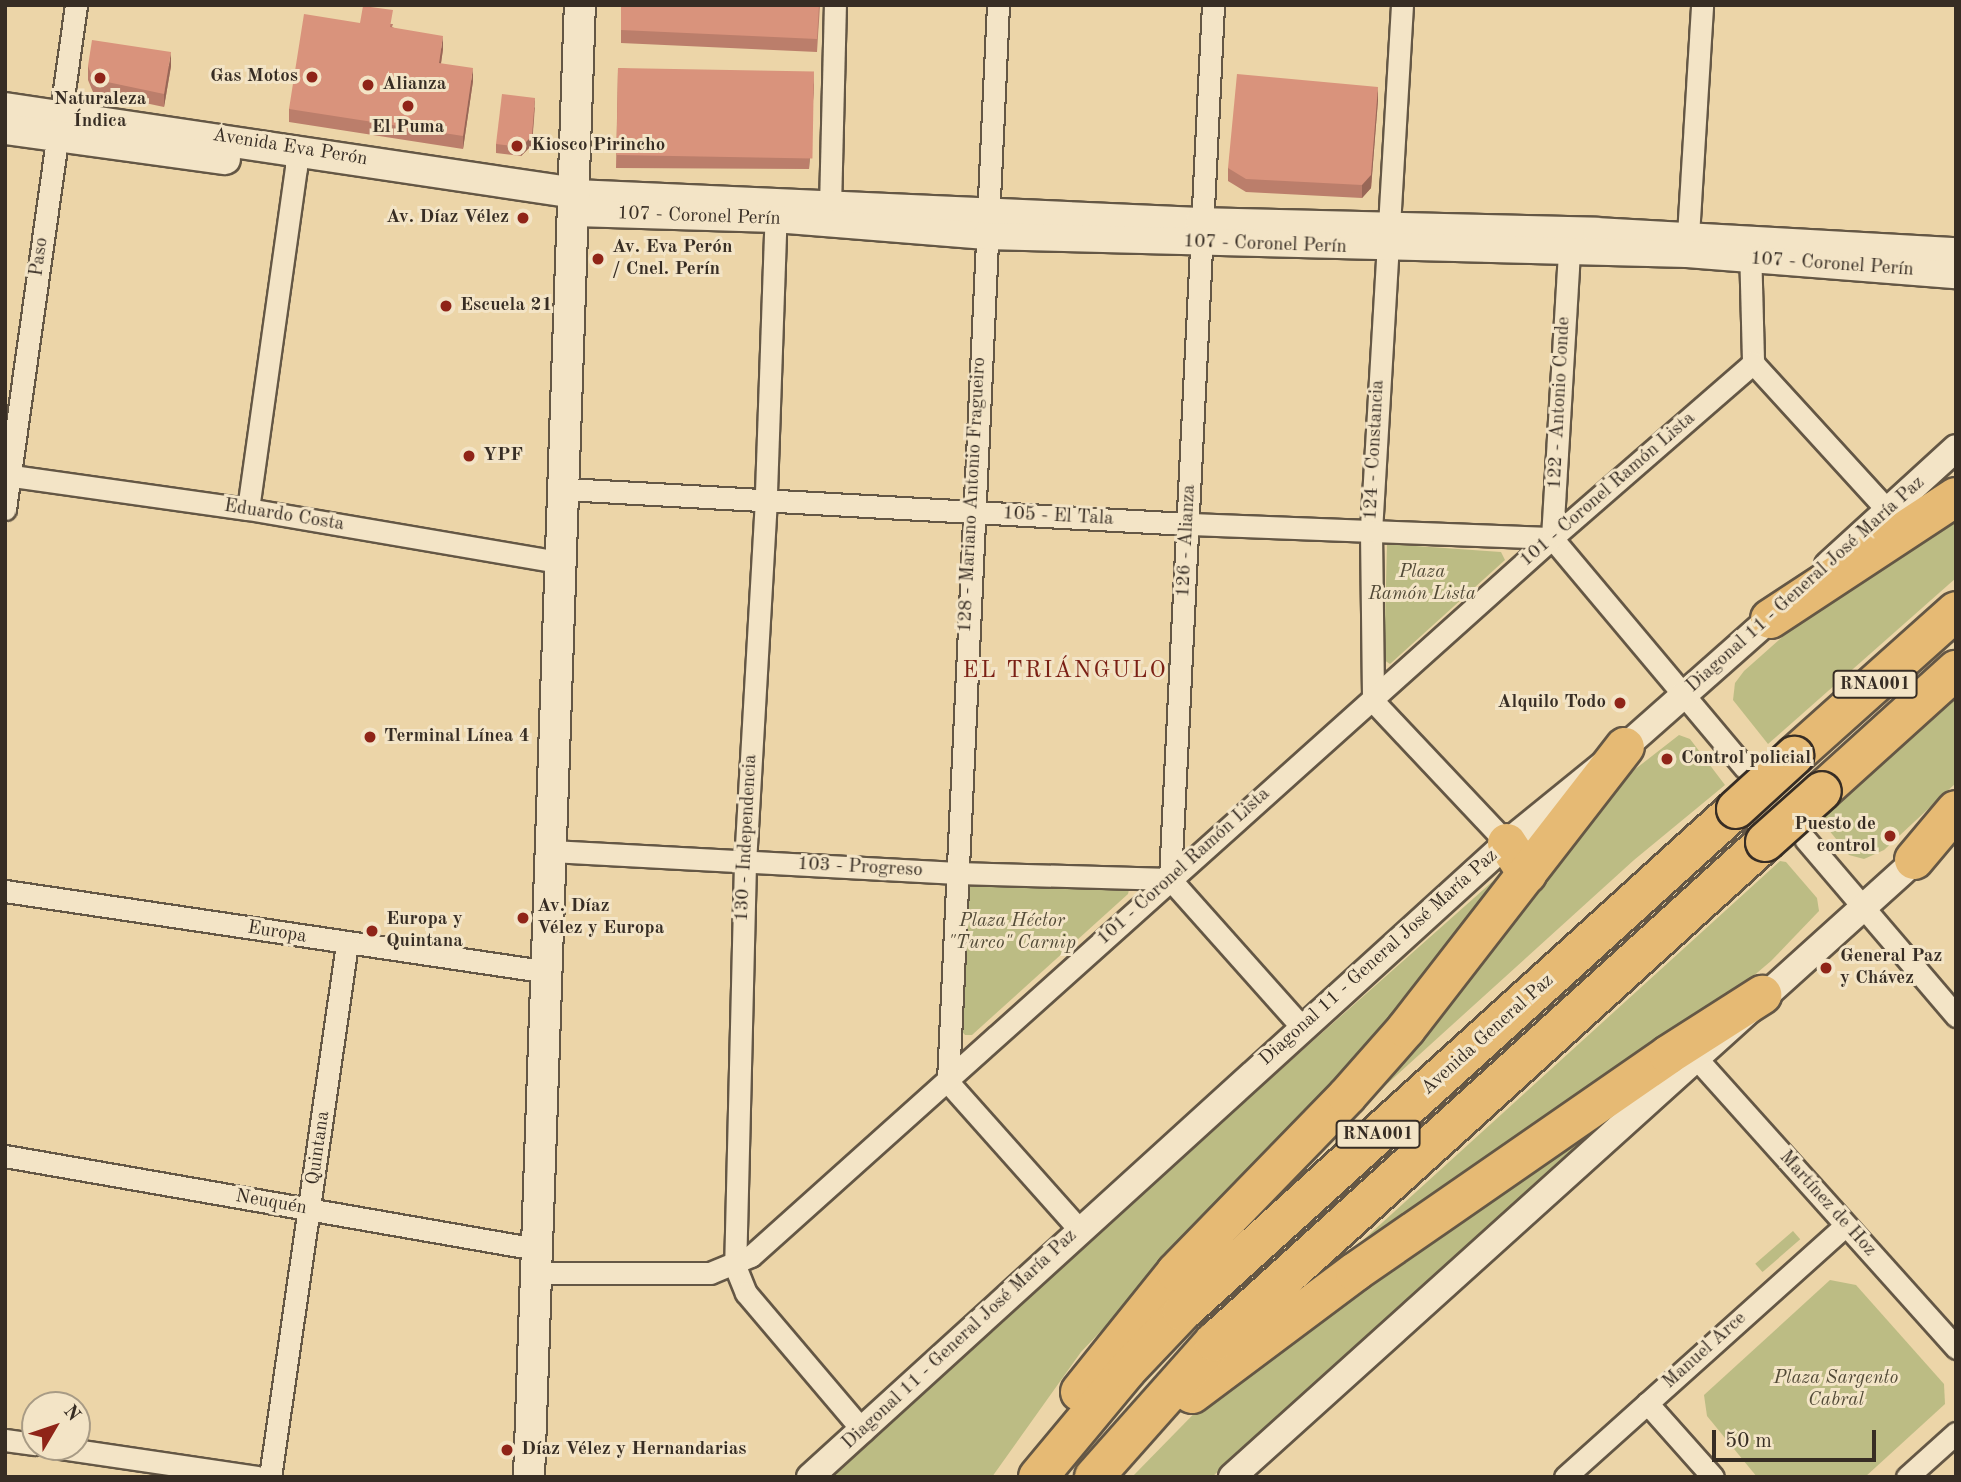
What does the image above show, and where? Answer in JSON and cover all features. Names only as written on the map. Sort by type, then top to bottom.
[{"type":"highway","points":[[1770,619],[1956,497]]},
{"type":"highway","name":"Avenida General Paz","points":[[1038,1477],[1127,1370],[1182,1312],[1956,611]]},
{"type":"highway","name":"RNA001","points":[[1094,1477],[1144,1415],[1282,1278],[1956,670]]},
{"type":"highway","points":[[1027,1477],[1111,1347],[1175,1272],[1348,1096],[1517,858],[1625,747]]},
{"type":"highway","points":[[1914,860],[1956,810]]},
{"type":"highway","points":[[1109,1477],[1180,1405],[1281,1325],[1668,1055],[1762,995]]},
{"type":"main road","points":[[529,1477],[549,972],[580,5]]},
{"type":"main road","name":"Avenida Eva Perón","points":[[5,108],[58,126]]},
{"type":"main road","name":"Avenida Eva Perón","points":[[5,129],[58,126],[296,158],[575,203]]},
{"type":"street","name":"Paso","points":[[5,509],[76,5]]},
{"type":"street","points":[[830,207],[835,5]]},
{"type":"street","name":"128 - Mariano Antonio Fragueiro","points":[[947,1082],[971,512],[998,5]]},
{"type":"street","name":"126 - Alianza","points":[[1170,878],[1202,264],[1198,232],[1213,5]]},
{"type":"street","name":"124 - Constancia","points":[[1373,701],[1371,532],[1402,5]]},
{"type":"street","points":[[1688,246],[1702,5]]},
{"type":"street","points":[[247,509],[296,158]]},
{"type":"street","name":"107 - Coronel Perín","points":[[575,203],[776,210],[986,225],[1387,238],[1569,240],[1750,249],[1956,251]]},
{"type":"street","name":"107 - Coronel Perín","points":[[776,210],[830,207],[986,225]]},
{"type":"street","name":"130 - Independencia","points":[[776,210],[766,499],[745,863],[735,1266],[746,1293],[863,1431]]},
{"type":"street","name":"122 - Antonio Conde","points":[[1552,538],[1569,240]]},
{"type":"street","name":"107 - Coronel Perín","points":[[1750,249],[1956,275]]},
{"type":"street","points":[[1750,249],[1753,363],[1887,510]]},
{"type":"street","name":"101 - Coronel Ramón Lista","points":[[536,1261],[710,1273],[735,1266],[770,1241],[1170,878],[1753,363]]},
{"type":"street","name":"Diagonal 11 - General José María Paz","points":[[1625,747],[1770,619],[1956,448]]},
{"type":"street","name":"Eduardo Costa","points":[[8,476],[247,509],[563,563]]},
{"type":"street","name":"105 - El Tala","points":[[565,489],[1188,524],[1552,538]]},
{"type":"street","points":[[1552,538],[1745,768]]},
{"type":"street","points":[[1373,701],[1517,858]]},
{"type":"street","points":[[1232,1477],[1698,1060],[1762,995],[1956,825]]},
{"type":"street","points":[[1805,839],[1956,1016]]},
{"type":"street","name":"103 - Progreso","points":[[551,851],[957,873],[1170,878]]},
{"type":"street","name":"Diagonal 11 - General José María Paz","points":[[810,1477],[1303,1027],[1517,858]]},
{"type":"street","points":[[1170,878],[1303,1027]]},
{"type":"street","name":"Europa","points":[[5,891],[549,972]]},
{"type":"street","name":"Quintana","points":[[270,1477],[347,944]]},
{"type":"street","name":"Martínez de Hoz","points":[[1698,1060],[1956,1348]]},
{"type":"street","points":[[947,1082],[1079,1229]]},
{"type":"street","name":"Neuquén","points":[[5,1156],[310,1210],[536,1261]]},
{"type":"street","name":"Manuel Arce","points":[[1565,1477],[1846,1226]]},
{"type":"street","points":[[1647,1403],[1713,1477]]},
{"type":"street","points":[[1907,1477],[1956,1433]]},
{"type":"street","points":[[91,1452],[257,1477]]},
{"type":"green space","points":[[1956,506],[1956,578],[1768,744],[1733,700],[1735,683],[1744,671],[1798,623]]},
{"type":"green space","name":"Plaza Ramón Lista","points":[[1387,544],[1501,552],[1505,560],[1390,664],[1384,660]]},
{"type":"green space","points":[[1956,697],[1956,783],[1884,850],[1864,859],[1849,855],[1820,819]]},
{"type":"green space","points":[[1679,735],[1690,739],[1725,785],[1634,860],[1334,1132],[1611,788]]},
{"type":"green space","points":[[1780,861],[1786,862],[1817,898],[1819,911],[1771,961],[1731,995],[1317,1282]]},
{"type":"green space","points":[[1501,874],[1503,882],[1412,1004],[1081,1352],[992,1477],[822,1477]]},
{"type":"green space","name":"Plaza Héctor \"Turco\" Carnip","points":[[1122,881],[1130,885],[1128,894],[972,1035],[965,1035],[960,1029],[964,885]]},
{"type":"green space","points":[[1636,1095],[1212,1477],[1132,1477],[1223,1384]]},
{"type":"green space","points":[[1793,1231],[1800,1239],[1762,1272],[1755,1264]]},
{"type":"green space","name":"Plaza Sargento Cabral","points":[[1830,1280],[1856,1285],[1944,1384],[1945,1404],[1865,1477],[1757,1477],[1707,1416],[1704,1395]]},
{"type":"building","points":[[621,5],[819,5],[817,39],[621,30]]},
{"type":"building","points":[[363,6],[393,10],[390,27],[443,36],[439,63],[473,68],[463,136],[289,109],[304,14],[360,23]]},
{"type":"building","points":[[92,40],[171,52],[164,94],[93,79],[88,66]]},
{"type":"building","points":[[618,68],[814,71],[812,158],[616,155]]},
{"type":"building","points":[[1237,74],[1378,87],[1371,175],[1362,185],[1246,179],[1228,168]]},
{"type":"building","points":[[502,94],[535,98],[532,136],[521,147],[496,144]]},
{"type":"place","name":"Gas Motos","points":[[312,77]]},
{"type":"place","name":"Naturaleza Índica","points":[[100,78]]},
{"type":"place","name":"Alianza","points":[[368,85]]},
{"type":"place","name":"El Puma","points":[[408,106]]},
{"type":"place","name":"Kiosco Pirincho","points":[[517,146]]},
{"type":"place","name":"Av. Díaz Vélez","points":[[523,218]]},
{"type":"place","name":"Av. Eva Perón / Cnel. Perín","points":[[598,259]]},
{"type":"place","name":"Escuela 21","points":[[446,306]]},
{"type":"place","name":"YPF","points":[[469,456]]},
{"type":"place","name":"Alquilo Todo","points":[[1620,703]]},
{"type":"place","name":"Terminal Línea 4","points":[[370,737]]},
{"type":"place","name":"Control policial","points":[[1667,759]]},
{"type":"place","name":"Puesto de control","points":[[1890,836]]},
{"type":"place","name":"Av. Díaz Vélez y Europa","points":[[523,918]]},
{"type":"place","name":"Europa y Quintana","points":[[372,931]]},
{"type":"place","name":"General Paz y Chávez","points":[[1826,968]]},
{"type":"place","name":"Díaz Vélez y Hernandarias","points":[[507,1450]]},
{"type":"district","name":"EL TRIÁNGULO","points":[[1065,671]]}]
